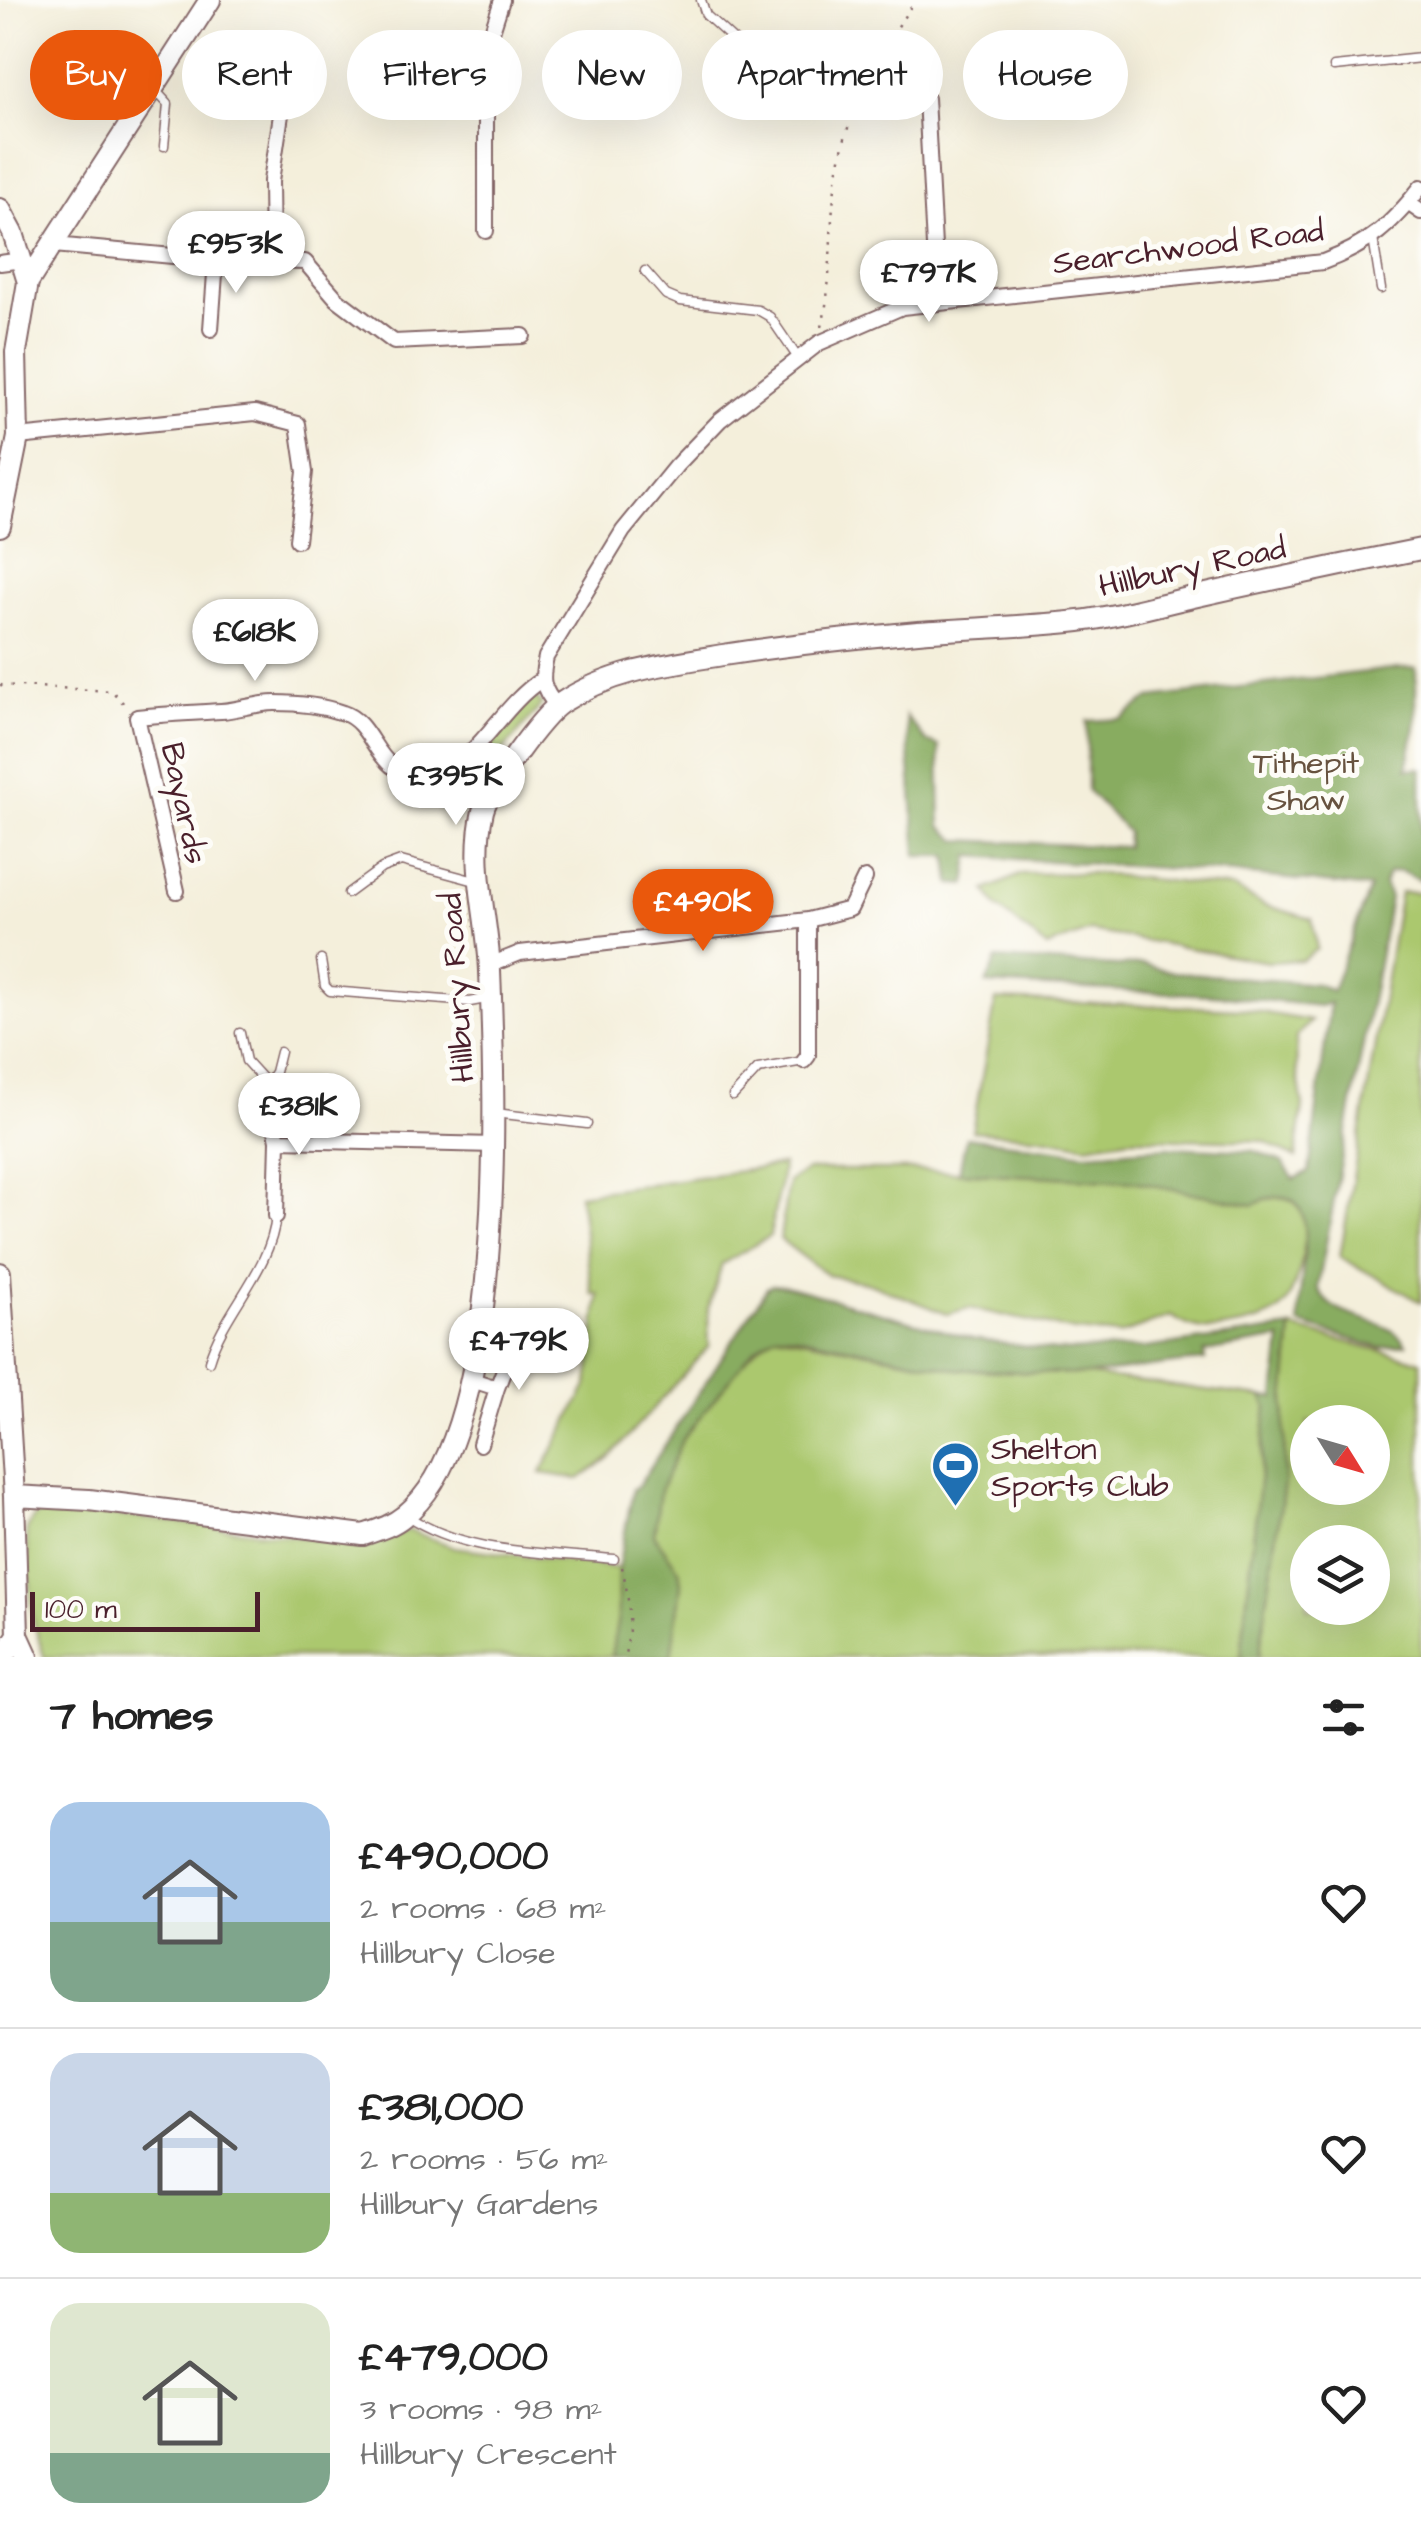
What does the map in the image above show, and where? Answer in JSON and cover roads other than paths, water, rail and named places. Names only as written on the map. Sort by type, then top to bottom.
[{"type":"main road","points":[[162,74],[210,0]]},
{"type":"main road","points":[[28,282],[133,120]]},
{"type":"main road","points":[[0,209],[13,233],[28,282],[16,352],[18,437],[0,526]]},
{"type":"main road","name":"Hillbury Road","points":[[406,1515],[432,1482],[456,1431],[472,1380],[483,1311],[496,1145],[490,965],[477,866],[483,808],[505,770],[557,706],[606,679],[655,666],[780,646],[1083,621],[1421,549]]},
{"type":"main road","points":[[0,1272],[14,1496],[7,1558],[18,1635],[28,1657]]},
{"type":"main road","points":[[14,1496],[89,1500],[363,1534],[386,1528],[406,1515]]},
{"type":"main road","points":[[4,1657],[18,1635]]},
{"type":"street","points":[[486,231],[486,50],[502,0]]},
{"type":"street","points":[[272,261],[272,181],[281,120]]},
{"type":"street","points":[[927,120],[938,302]]},
{"type":"street","name":"Searchwood Road","points":[[541,680],[546,657],[623,531],[676,466],[720,420],[819,342],[902,307],[1323,262],[1373,238],[1414,208],[1421,186]]},
{"type":"street","points":[[54,245],[216,260],[305,262],[337,299],[394,342],[523,336]]},
{"type":"street","points":[[0,263],[22,260]]},
{"type":"street","points":[[211,329],[216,260]]},
{"type":"street","points":[[18,437],[255,414],[298,424],[304,472],[297,540]]},
{"type":"street","points":[[541,680],[546,694],[557,706]]},
{"type":"street","name":"Bayards","points":[[177,891],[137,716],[225,711],[274,703],[322,708],[348,714],[391,767],[416,775],[444,772],[464,758],[521,693],[541,680]]},
{"type":"street","points":[[490,965],[520,953],[808,920],[850,909],[865,878]]},
{"type":"street","points":[[804,1061],[808,1056],[808,920]]},
{"type":"street","points":[[270,1104],[278,1140],[276,1216]]},
{"type":"street","points":[[278,1140],[496,1145]]},
{"type":"street","points":[[480,1444],[506,1367],[511,1329]]},
{"type":"street","points":[[472,1380],[497,1388]]},
{"type":"lane","points":[[702,0],[706,14],[723,30]]},
{"type":"lane","points":[[1334,67],[1421,58]]},
{"type":"lane","points":[[162,98],[168,104],[164,146]]},
{"type":"lane","points":[[1373,238],[1381,288]]},
{"type":"lane","points":[[645,271],[666,295],[680,301],[758,310],[770,317],[798,358]]},
{"type":"lane","points":[[348,893],[382,868],[401,861],[479,882]]},
{"type":"lane","points":[[321,960],[325,986],[330,991],[470,1002],[491,998]]},
{"type":"lane","points":[[240,1032],[246,1062],[267,1084],[270,1104]]},
{"type":"lane","points":[[267,1084],[280,1052]]},
{"type":"lane","points":[[733,1096],[758,1069],[804,1061]]},
{"type":"lane","points":[[495,1113],[587,1124]]},
{"type":"lane","points":[[209,1361],[215,1342],[274,1238],[276,1216]]},
{"type":"lane","points":[[406,1515],[428,1529],[492,1546],[614,1560]]},
{"type":"place","name":"Shelton Sports Club","points":[[956,1508]]},
{"type":"park label","name":"Tithepit Shaw","points":[[1306,780]]}]
